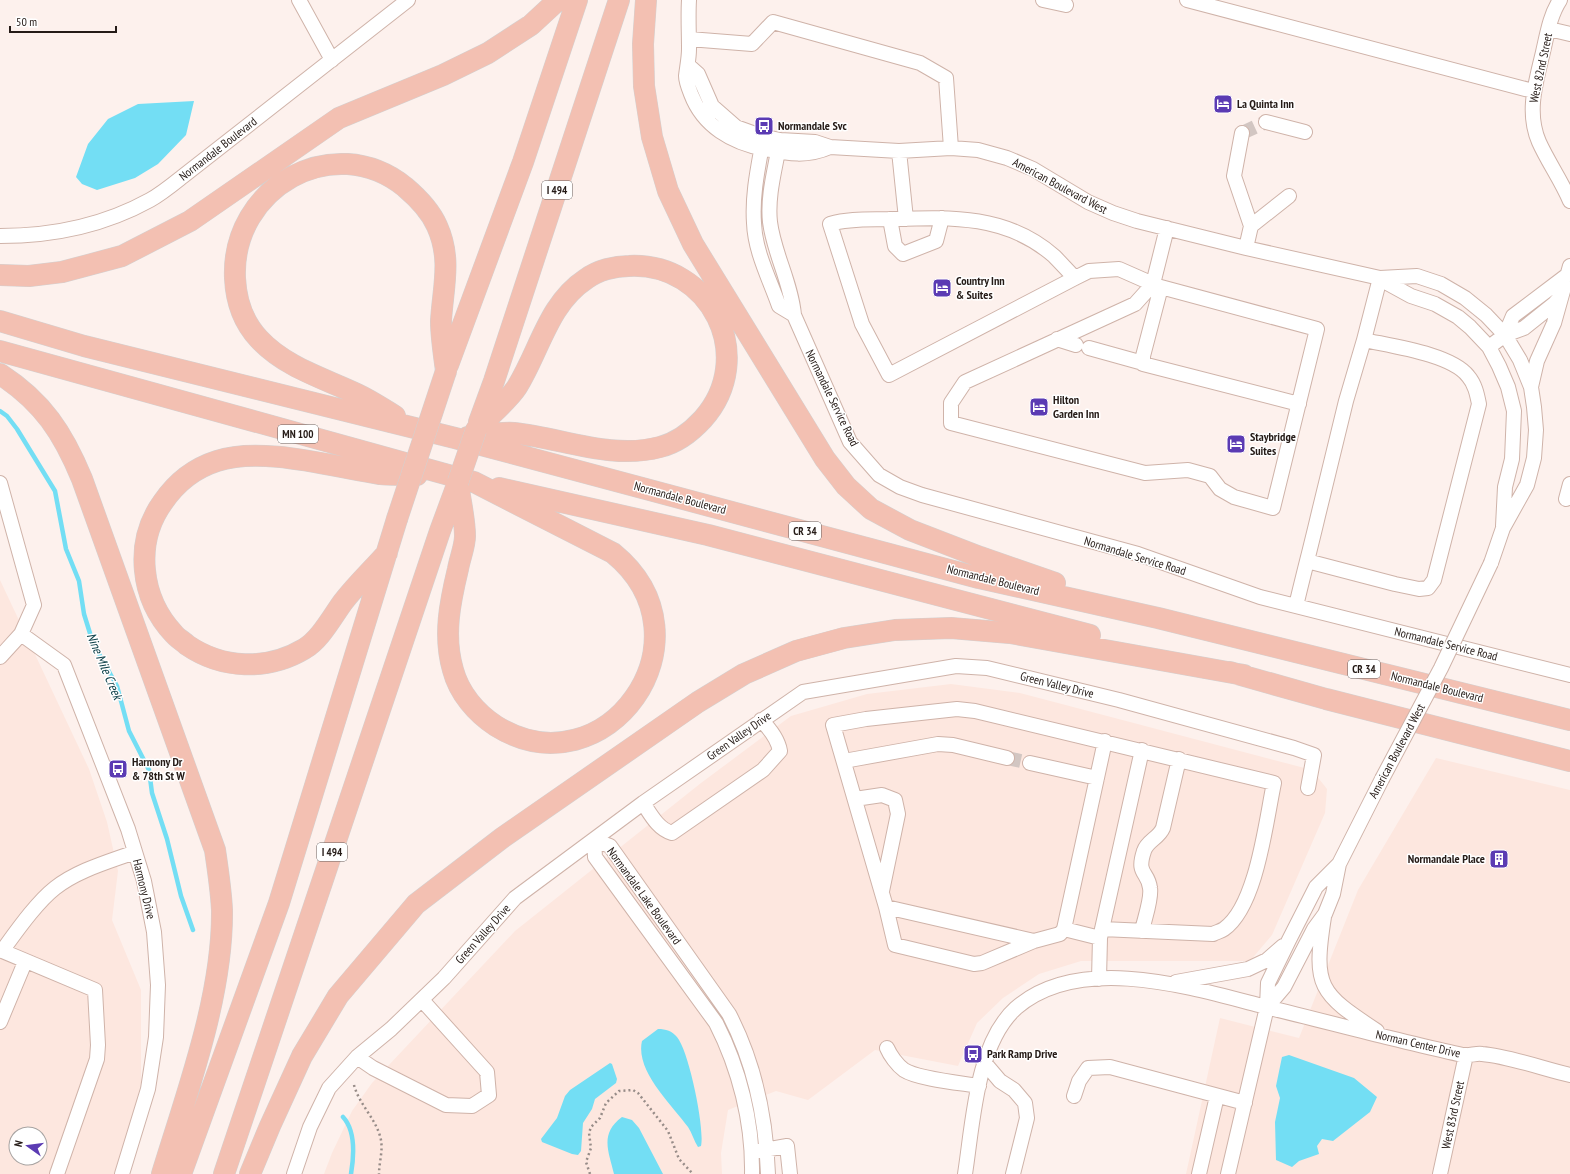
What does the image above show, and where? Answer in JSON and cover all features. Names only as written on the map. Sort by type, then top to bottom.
[{"type":"highway","points":[[0,275],[29,276],[62,272],[128,253],[190,221],[339,118],[443,75],[488,53],[531,25],[558,0]]},
{"type":"highway","points":[[181,1174],[279,903],[397,519],[446,371],[523,162],[577,0]]},
{"type":"highway","name":"I 494","points":[[224,1174],[440,531],[460,480],[494,381],[619,0]]},
{"type":"highway","points":[[646,0],[643,44],[644,86],[652,137],[668,190],[693,244],[820,453],[846,486],[871,509],[910,530],[980,557],[1158,618]]},
{"type":"highway","points":[[420,430],[359,395],[290,365],[273,353],[258,338],[247,323],[240,308],[235,287],[234,264],[237,245],[245,224],[255,207],[269,192],[283,181],[301,172],[320,166],[341,164],[360,166],[378,171],[395,179],[415,195],[428,210],[437,225],[443,242],[447,266],[441,322],[446,371]]},
{"type":"highway","points":[[455,438],[513,433],[610,450],[634,450],[660,447],[681,438],[697,426],[709,412],[718,397],[724,383],[728,362],[723,328],[715,312],[704,296],[691,284],[672,272],[638,265],[620,266],[588,277],[573,288],[560,303],[516,388],[476,430]]},
{"type":"highway","name":"Normandale Boulevard","points":[[0,321],[84,346],[455,438],[979,578],[1158,618],[1570,720]]},
{"type":"highway","name":"MN 100","points":[[0,351],[460,480]]},
{"type":"highway","points":[[0,374],[19,386],[51,419],[71,453],[93,509],[210,832],[215,850],[222,911],[220,952],[213,995],[200,1048],[162,1174]]},
{"type":"highway","points":[[387,554],[344,600],[321,632],[305,649],[283,659],[257,665],[234,664],[208,658],[174,635],[153,604],[147,585],[144,562],[145,545],[150,527],[164,500],[180,483],[196,470],[218,461],[242,456],[278,457],[382,474],[460,480],[599,544],[614,553],[629,565],[639,580],[653,610],[656,627],[655,645],[651,665],[644,684],[634,698],[612,722],[598,731],[564,742],[541,741],[520,737],[502,730],[486,720],[472,705],[462,690],[453,671],[447,649],[448,624],[453,591],[465,537],[460,480]]},
{"type":"highway","name":"CR 34","points":[[460,480],[708,535],[1244,675],[1326,699],[1570,761]]},
{"type":"highway","points":[[250,1174],[302,1056],[338,996],[416,904],[508,834],[698,702],[744,674],[796,651],[844,638],[895,630],[951,628],[1010,633],[1244,675]]},
{"type":"street","points":[[299,0],[332,60]]},
{"type":"street","name":"Normandale Boulevard","points":[[0,236],[32,236],[73,230],[112,218],[150,200],[182,177],[408,0]]},
{"type":"street","name":"American Boulevard West","points":[[690,0],[689,66],[698,74],[712,106],[736,127],[763,143],[779,146],[815,142],[830,147],[899,151],[951,148],[978,150],[1007,158],[1033,169],[1088,202],[1113,213],[1246,248],[1380,278],[1417,276],[1441,284],[1464,298],[1486,315],[1505,335],[1520,360],[1531,387],[1536,430],[1534,458],[1527,485],[1502,528],[1491,563],[1441,668],[1339,864],[1333,894],[1325,914],[1314,929],[1284,987],[1267,1007]]},
{"type":"street","points":[[1043,0],[1066,6]]},
{"type":"street","points":[[1187,0],[1533,91]]},
{"type":"street","name":"West 82nd Street","points":[[1560,0],[1549,29],[1533,91],[1532,108],[1534,125],[1539,141],[1570,201]]},
{"type":"street","points":[[689,39],[752,44],[773,22],[920,63],[946,78],[951,148]]},
{"type":"street","points":[[1549,29],[1570,34]]},
{"type":"street","points":[[1266,122],[1305,132]]},
{"type":"street","points":[[1242,134],[1234,176],[1251,226],[1246,248]]},
{"type":"street","points":[[763,143],[754,192],[754,224],[760,254],[779,306],[794,315]]},
{"type":"street","name":"Normandale Service Road","points":[[779,146],[770,198],[770,221],[774,242],[792,295],[794,315],[850,442],[879,475],[900,487],[922,495],[1138,554],[1260,597],[1570,675]]},
{"type":"street","points":[[899,151],[906,219]]},
{"type":"street","points":[[1251,226],[1289,196]]},
{"type":"street","points":[[1075,278],[1053,255],[1023,235],[990,223],[966,218],[942,218],[841,221],[830,224],[862,324],[888,375],[1075,278],[1088,271],[1119,269],[1157,286],[1317,330],[1273,508],[1234,497],[1220,489],[1210,476],[1188,470],[1145,473],[951,423],[950,403],[965,382],[1135,304],[1157,286]]},
{"type":"street","points":[[890,219],[895,246],[903,254],[936,241],[942,218]]},
{"type":"street","points":[[1143,363],[1143,356],[1167,228]]},
{"type":"street","points":[[1531,387],[1537,361],[1554,323],[1569,274]]},
{"type":"street","points":[[1505,335],[1513,316],[1569,274]]},
{"type":"street","points":[[1296,606],[1346,401],[1380,278]]},
{"type":"street","name":"American Boulevard West","points":[[1380,278],[1411,296],[1435,304],[1458,317],[1489,347],[1508,387],[1514,411],[1512,459],[1505,487],[1502,528]]},
{"type":"street","points":[[1489,347],[1505,335],[1524,328],[1554,304],[1563,294]]},
{"type":"street","points":[[1057,339],[1299,404]]},
{"type":"street","points":[[1307,561],[1419,589],[1428,588],[1434,580],[1479,404],[1476,389],[1469,376],[1458,365],[1447,360],[1364,340]]},
{"type":"street","points":[[0,483],[34,605],[21,634],[0,657]]},
{"type":"street","points":[[1566,499],[1570,484]]},
{"type":"street","name":"Harmony Drive","points":[[21,634],[64,665],[126,822],[144,881],[154,932],[158,985],[156,1037],[148,1089],[122,1174]]},
{"type":"street","name":"Green Valley Drive","points":[[294,1174],[310,1127],[329,1088],[357,1057],[391,1029],[444,978],[515,898],[643,804],[802,692],[956,666],[986,668],[1119,700],[1294,748],[1314,755],[1308,788]]},
{"type":"street","points":[[1064,929],[1101,933],[1142,931],[1213,934],[1225,928],[1237,915],[1248,895],[1254,877],[1274,782],[1105,741],[999,716],[957,709],[866,719],[833,725],[884,900],[895,945],[974,964],[982,963],[1034,941],[1060,934],[1064,929],[1105,741]]},
{"type":"street","points":[[643,804],[658,824],[666,831],[672,832],[764,770],[780,751],[779,745],[769,728],[761,720]]},
{"type":"street","points":[[844,761],[938,744],[953,745],[1007,758]]},
{"type":"street","points":[[1099,979],[1101,933],[1142,750]]},
{"type":"street","points":[[1142,931],[1151,890],[1142,873],[1142,859],[1146,846],[1160,834],[1163,828],[1179,759]]},
{"type":"street","points":[[1030,763],[1097,778]]},
{"type":"street","points":[[855,799],[882,795],[895,800],[898,807],[884,900]]},
{"type":"street","name":"Normandale Lake Boulevard","points":[[752,1174],[752,1152],[739,1080],[722,1034],[716,1022],[595,856],[594,840],[610,846],[729,1014],[742,1040],[754,1073],[762,1114],[768,1174]]},
{"type":"street","points":[[57,1174],[97,1059],[98,1045],[95,990],[1,951],[24,922],[54,889],[74,875],[135,852]]},
{"type":"street","name":"American Boulevard West","points":[[1267,1007],[1268,983],[1289,940],[1316,887],[1339,864]]},
{"type":"street","points":[[884,900],[1034,941]]},
{"type":"street","points":[[1325,914],[1319,953],[1321,978],[1326,989],[1333,999],[1344,1009],[1387,1038]]},
{"type":"street","points":[[1167,983],[1248,968],[1267,960],[1289,940]]},
{"type":"street","points":[[0,1022],[25,962]]},
{"type":"street","points":[[964,1174],[984,1061],[993,1038],[1015,1009],[1032,997],[1048,989],[1069,982],[1099,979],[1167,983],[1267,1007],[1228,1174]]},
{"type":"street","points":[[357,1057],[373,1068],[446,1105],[472,1106],[489,1095],[487,1072],[422,1000]]},
{"type":"street","name":"Norman Center Drive","points":[[1267,1007],[1387,1038],[1466,1055],[1482,1054],[1570,1075]]},
{"type":"street","points":[[887,1048],[890,1056],[905,1070],[934,1079],[979,1086]]},
{"type":"street","name":"West 83rd Street","points":[[1440,1174],[1466,1055]]},
{"type":"street","points":[[984,1061],[1000,1081],[1014,1090],[1025,1103],[1027,1118],[1013,1174]]},
{"type":"street","points":[[1074,1096],[1079,1081],[1088,1068],[1110,1067],[1217,1096],[1245,1102]]},
{"type":"street","points":[[1199,1174],[1217,1096]]},
{"type":"street","points":[[752,1152],[787,1146],[790,1174]]},
{"type":"path","points":[[354,1085],[360,1102],[380,1136],[382,1147],[379,1174]]},
{"type":"path","points":[[590,1174],[586,1162],[591,1148],[589,1134],[591,1127],[600,1118],[606,1103],[619,1091],[626,1089],[638,1093],[668,1131],[679,1159],[694,1174]]},
{"type":"shaded area","points":[[0,580],[89,769],[107,822],[118,871],[112,920],[141,990],[141,1083],[131,1123],[114,1174],[0,1174]]},
{"type":"shaded area","points":[[951,684],[1020,693],[1312,770],[1327,789],[1325,813],[1272,935],[1250,961],[1081,961],[1039,974],[1003,998],[977,1023],[958,1066],[875,1050],[808,1100],[776,1091],[728,1110],[721,1153],[722,1174],[324,1174],[332,1153],[352,1111],[372,1083],[515,931],[701,783],[791,716],[867,694]]},
{"type":"shaded area","points":[[1436,758],[1570,790],[1570,1174],[1186,1174],[1220,1018],[1299,1038],[1358,890]]},
{"type":"water","points":[[194,101],[186,135],[158,164],[135,178],[97,190],[82,184],[76,177],[88,144],[108,119],[138,104]]},
{"type":"water","points":[[658,1029],[664,1029],[673,1033],[682,1045],[695,1090],[701,1124],[701,1146],[698,1147],[688,1127],[656,1087],[644,1064],[641,1052],[642,1041]]},
{"type":"water","points":[[1289,1055],[1354,1078],[1377,1097],[1370,1112],[1333,1141],[1322,1139],[1317,1146],[1319,1154],[1299,1161],[1292,1167],[1276,1160],[1275,1122],[1280,1098],[1276,1086],[1282,1057]]},
{"type":"water","points":[[610,1063],[612,1064],[617,1079],[616,1083],[595,1099],[592,1109],[583,1123],[581,1151],[578,1155],[542,1142],[541,1139],[557,1118],[565,1096],[570,1090]]},
{"type":"water","points":[[622,1117],[632,1120],[639,1128],[663,1174],[614,1174],[608,1151],[608,1137],[610,1130]]},
{"type":"waterway","name":"Nine Mile Creek","points":[[0,411],[7,416],[17,429],[55,491],[66,549],[79,581],[84,614],[93,643],[117,686],[129,731],[149,770],[152,793],[167,839],[181,896],[193,930]]},
{"type":"waterway","name":"Nine Mile Creek","points":[[343,1117],[352,1136],[353,1159],[351,1174]]},
{"type":"tunnel","points":[[1242,133],[1266,122]]},
{"type":"tunnel","points":[[1007,758],[1030,763]]},
{"type":"place","name":"La Quinta Inn","points":[[1223,104]]},
{"type":"place","name":"Normandale Svc","points":[[764,126]]},
{"type":"place","name":"Country Inn & Suites","points":[[942,288]]},
{"type":"place","name":"Hilton Garden Inn","points":[[1039,407]]},
{"type":"place","name":"Staybridge Suites","points":[[1236,444]]},
{"type":"place","name":"Harmony Dr & 78th St W","points":[[118,769]]},
{"type":"place","name":"Normandale Place","points":[[1499,859]]},
{"type":"place","name":"Park Ramp Drive","points":[[973,1054]]}]
